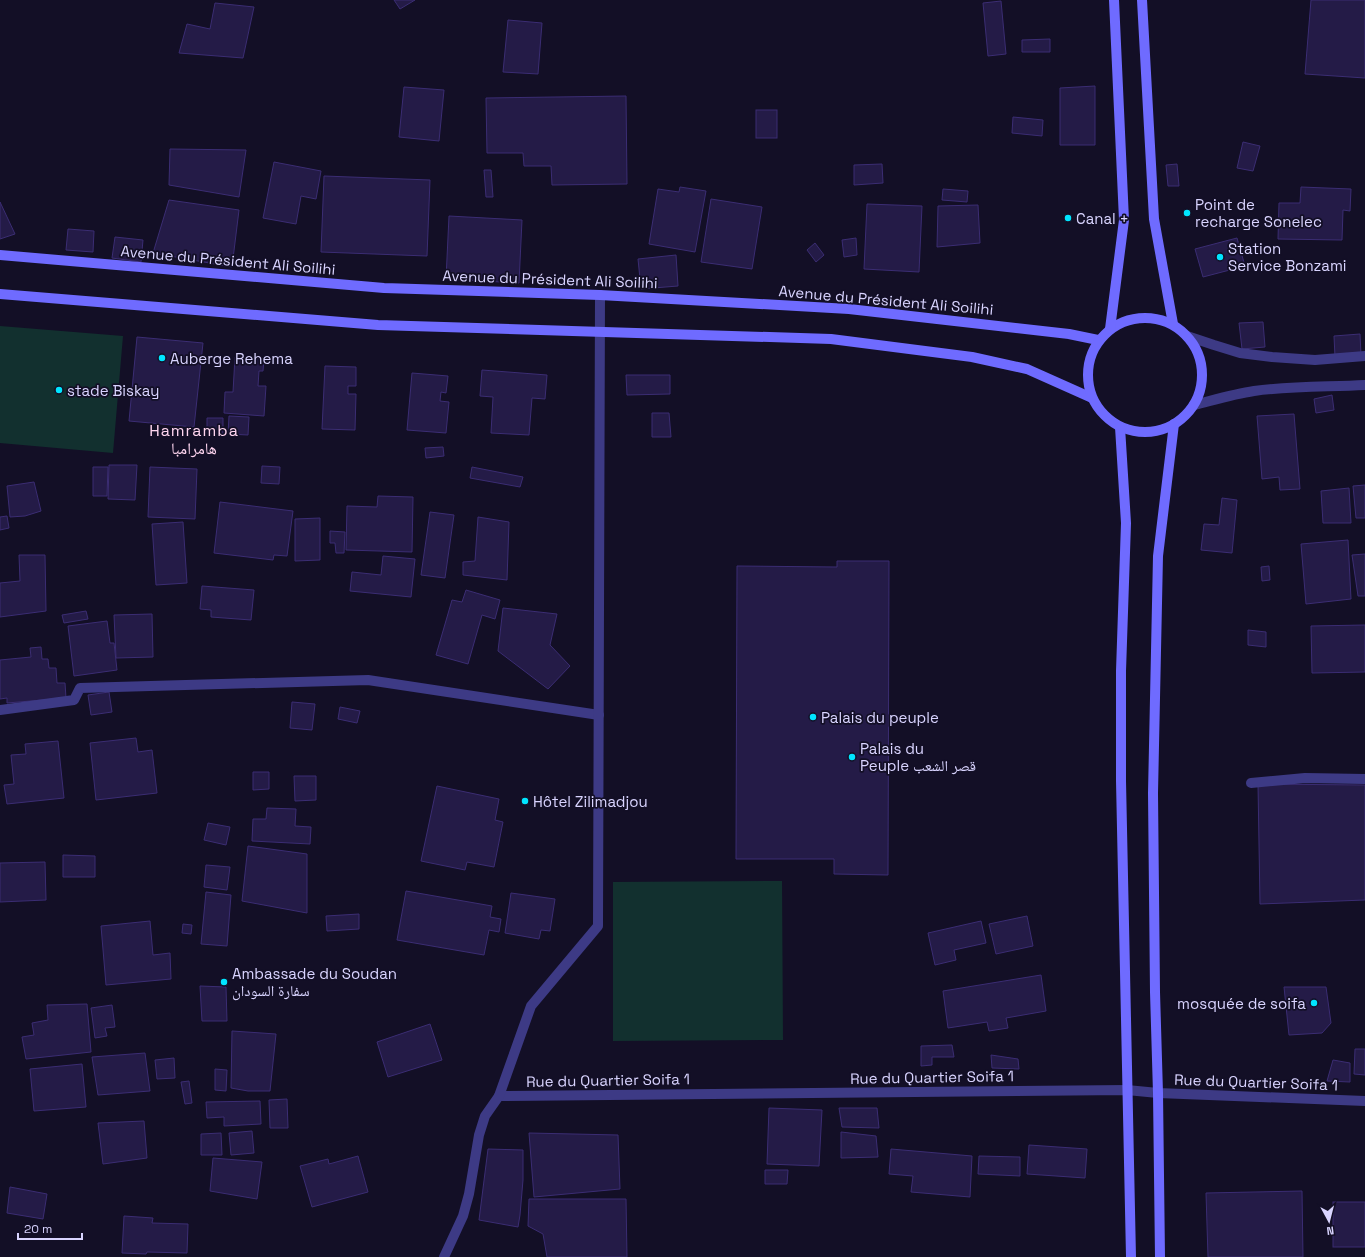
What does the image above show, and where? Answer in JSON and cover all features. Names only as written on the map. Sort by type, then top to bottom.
[{"type":"main road","points":[[1110,329],[1124,220],[1114,0]]},
{"type":"main road","points":[[1142,0],[1154,219],[1173,324]]},
{"type":"main road","name":"Avenue du Président Ali Soilihi","points":[[0,255],[384,288],[600,295],[849,309],[1069,334],[1098,340]]},
{"type":"main road","points":[[0,294],[378,325],[831,339],[972,357],[1027,369],[1092,398]]},
{"type":"main road","points":[[1141,317],[1157,318],[1173,324],[1187,336],[1198,351],[1202,369],[1201,388],[1194,405],[1185,416],[1174,424],[1161,430],[1147,432],[1133,431],[1120,427],[1108,420],[1099,410],[1092,398],[1088,384],[1087,368],[1091,354],[1098,340],[1110,329],[1124,321],[1141,317]]},
{"type":"main road","points":[[1160,1257],[1153,793],[1158,556],[1174,424]]},
{"type":"main road","points":[[1120,427],[1126,523],[1121,671],[1121,758],[1131,1257]]},
{"type":"street","points":[[444,1257],[462,1216],[469,1194],[479,1134],[485,1116],[499,1096],[531,1006],[598,926],[600,295]]},
{"type":"street","points":[[1187,336],[1240,353],[1272,357],[1315,360],[1365,356]]},
{"type":"street","points":[[1194,405],[1254,391],[1284,388],[1365,385]]},
{"type":"street","points":[[0,710],[74,700],[80,688],[368,680],[599,715]]},
{"type":"street","points":[[1251,783],[1305,778],[1365,779]]},
{"type":"street","name":"Rue du Quartier Soifa 1","points":[[499,1096],[1127,1090],[1158,1093],[1365,1101]]},
{"type":"green space","name":"stade Biskay","points":[[0,326],[123,336],[113,453],[0,443]]},
{"type":"green space","points":[[782,881],[783,1040],[613,1041],[613,882]]},
{"type":"building","points":[[394,0],[415,0],[400,9]]},
{"type":"building","points":[[1311,0],[1365,0],[1365,78],[1305,74]]},
{"type":"building","points":[[1001,1],[1006,54],[988,56],[983,3]]},
{"type":"building","points":[[215,3],[254,7],[243,58],[179,53],[187,24],[210,29]]},
{"type":"building","points":[[508,20],[542,23],[538,74],[503,72]]},
{"type":"building","points":[[1050,39],[1050,52],[1022,52],[1022,40]]},
{"type":"building","points":[[1095,86],[1095,145],[1060,145],[1060,88]]},
{"type":"building","points":[[404,87],[444,90],[439,141],[399,137]]},
{"type":"building","points":[[626,96],[627,184],[552,185],[551,166],[524,166],[523,153],[487,153],[486,98]]},
{"type":"building","points":[[756,110],[777,110],[777,138],[756,138]]},
{"type":"building","points":[[1013,117],[1043,120],[1042,136],[1012,133]]},
{"type":"building","points":[[1243,142],[1260,146],[1253,171],[1237,168]]},
{"type":"building","points":[[170,149],[246,150],[239,197],[169,185]]},
{"type":"building","points":[[274,162],[321,171],[316,199],[301,196],[296,224],[263,218]]},
{"type":"building","points":[[882,164],[883,183],[854,185],[854,165]]},
{"type":"building","points":[[1177,164],[1179,186],[1168,186],[1166,165]]},
{"type":"building","points":[[484,170],[491,170],[493,197],[486,197]]},
{"type":"building","points":[[324,176],[430,180],[427,256],[321,252]]},
{"type":"building","points":[[680,187],[706,191],[695,252],[649,244],[658,189],[679,192]]},
{"type":"building","points":[[1301,187],[1351,189],[1350,211],[1343,210],[1342,240],[1278,239],[1279,203],[1300,203]]},
{"type":"building","points":[[943,189],[968,191],[967,202],[942,200]]},
{"type":"building","points":[[711,199],[762,207],[752,269],[701,262]]},
{"type":"building","points":[[169,200],[239,210],[232,267],[153,253]]},
{"type":"building","points":[[0,202],[15,234],[0,239]]},
{"type":"building","points":[[867,204],[922,206],[919,272],[864,269]]},
{"type":"building","points":[[978,205],[980,243],[937,247],[938,206]]},
{"type":"building","points":[[449,216],[522,220],[519,283],[446,279]]},
{"type":"building","points":[[68,229],[94,231],[93,252],[66,250]]},
{"type":"building","points":[[115,237],[143,240],[141,262],[112,258]]},
{"type":"building","points":[[856,238],[857,255],[844,257],[842,240]]},
{"type":"building","name":"Station Service Bonzami","points":[[1237,238],[1245,266],[1203,277],[1195,249]]},
{"type":"building","points":[[815,243],[824,255],[816,262],[807,250]]},
{"type":"building","points":[[676,255],[678,286],[641,289],[638,259]]},
{"type":"building","points":[[1263,322],[1265,347],[1242,349],[1239,323]]},
{"type":"building","points":[[1360,334],[1361,355],[1335,357],[1334,336]]},
{"type":"building","points":[[137,337],[203,343],[194,427],[129,421]]},
{"type":"building","points":[[235,357],[264,359],[263,371],[259,371],[258,386],[266,386],[264,416],[224,413],[225,392],[233,392]]},
{"type":"building","points":[[325,366],[356,367],[356,386],[348,386],[348,394],[356,394],[355,430],[322,429]]},
{"type":"building","points":[[482,370],[547,375],[545,399],[532,398],[529,435],[491,433],[493,397],[480,396]]},
{"type":"building","points":[[412,373],[448,376],[446,393],[441,392],[440,401],[449,402],[446,433],[407,430]]},
{"type":"building","points":[[626,375],[670,375],[670,394],[627,395]]},
{"type":"building","points":[[1332,395],[1334,410],[1316,413],[1314,399]]},
{"type":"building","points":[[652,413],[669,413],[671,437],[652,437]]},
{"type":"building","points":[[1294,414],[1300,489],[1280,490],[1279,477],[1262,479],[1257,416]]},
{"type":"building","points":[[229,416],[249,417],[248,435],[228,434]]},
{"type":"building","points":[[207,418],[223,418],[223,435],[207,433]]},
{"type":"building","points":[[443,447],[444,456],[426,458],[425,448]]},
{"type":"building","points":[[109,465],[137,465],[135,500],[108,499]]},
{"type":"building","points":[[262,466],[280,467],[279,484],[261,483]]},
{"type":"building","points":[[93,467],[108,467],[107,496],[93,496]]},
{"type":"building","points":[[150,467],[197,469],[195,519],[148,517]]},
{"type":"building","points":[[472,467],[523,477],[520,487],[470,478]]},
{"type":"building","points":[[34,482],[41,511],[25,516],[10,517],[7,486]]},
{"type":"building","points":[[1365,485],[1365,518],[1356,518],[1353,486]]},
{"type":"building","points":[[1349,488],[1351,523],[1323,523],[1321,491]]},
{"type":"building","points":[[378,496],[413,497],[412,552],[346,550],[347,506],[377,507]]},
{"type":"building","points":[[1222,498],[1237,500],[1232,553],[1201,550],[1204,524],[1219,525]]},
{"type":"building","points":[[220,502],[293,511],[287,556],[274,555],[273,560],[214,553]]},
{"type":"building","points":[[430,512],[454,515],[445,578],[421,575]]},
{"type":"building","points":[[7,516],[9,528],[0,530],[0,517]]},
{"type":"building","points":[[478,517],[509,522],[507,580],[463,575],[463,562],[475,561]]},
{"type":"building","points":[[320,518],[320,560],[295,561],[295,519]]},
{"type":"building","points":[[183,522],[187,583],[156,585],[152,524]]},
{"type":"building","points":[[330,531],[345,532],[344,553],[336,553],[335,543],[330,543]]},
{"type":"building","points":[[1348,540],[1351,599],[1306,604],[1301,544]]},
{"type":"building","points":[[1365,554],[1365,596],[1358,596],[1352,555]]},
{"type":"building","points":[[19,555],[45,555],[46,611],[0,617],[0,583],[20,581]]},
{"type":"building","points":[[383,556],[415,559],[411,597],[350,591],[352,572],[381,575]]},
{"type":"building","name":"Palais du peuple","points":[[837,561],[889,561],[888,875],[834,874],[834,859],[736,859],[737,566],[837,567]]},
{"type":"building","points":[[1269,566],[1270,580],[1262,581],[1261,567]]},
{"type":"building","points":[[202,586],[254,590],[251,620],[211,617],[211,610],[200,609]]},
{"type":"building","points":[[466,590],[500,600],[495,619],[482,615],[468,664],[436,655],[452,600],[462,602]]},
{"type":"building","points":[[503,608],[557,614],[550,645],[570,666],[548,689],[498,651]]},
{"type":"building","points":[[86,611],[88,619],[64,623],[62,615]]},
{"type":"building","points":[[152,614],[153,657],[116,658],[114,615]]},
{"type":"building","points":[[107,621],[110,643],[114,643],[117,670],[74,676],[68,626]]},
{"type":"building","points":[[1365,625],[1365,672],[1312,673],[1311,626]]},
{"type":"building","points":[[1248,630],[1266,632],[1266,647],[1248,645]]},
{"type":"building","points":[[41,647],[42,659],[48,659],[49,668],[56,668],[57,683],[65,683],[66,698],[7,703],[7,698],[0,699],[0,660],[31,657],[30,648]]},
{"type":"building","points":[[109,692],[112,712],[91,715],[88,695]]},
{"type":"building","points":[[292,702],[315,704],[312,730],[290,728]]},
{"type":"building","points":[[340,707],[360,711],[357,723],[338,719]]},
{"type":"building","points":[[136,738],[138,752],[152,750],[157,793],[96,800],[90,743]]},
{"type":"building","points":[[58,741],[64,798],[7,804],[4,785],[14,784],[11,755],[26,754],[25,744]]},
{"type":"building","points":[[253,772],[269,772],[269,789],[253,790]]},
{"type":"building","points":[[294,776],[316,776],[316,800],[295,801]]},
{"type":"building","points":[[1258,784],[1365,785],[1365,900],[1260,904]]},
{"type":"building","points":[[437,786],[499,799],[495,820],[503,822],[494,867],[467,862],[465,870],[421,861]]},
{"type":"building","points":[[267,808],[296,809],[295,826],[311,827],[310,844],[252,841],[253,819],[266,819]]},
{"type":"building","points":[[208,823],[230,827],[226,845],[204,840]]},
{"type":"building","points":[[248,846],[307,854],[307,913],[242,901]]},
{"type":"building","points":[[63,855],[95,856],[95,877],[63,877]]},
{"type":"building","points":[[45,862],[46,900],[0,902],[0,863]]},
{"type":"building","points":[[206,865],[230,867],[227,890],[204,887]]},
{"type":"building","points":[[406,891],[492,906],[490,917],[501,919],[499,932],[489,930],[484,955],[397,940]]},
{"type":"building","points":[[206,892],[231,895],[227,946],[201,944]]},
{"type":"building","points":[[511,893],[555,899],[550,931],[541,930],[539,939],[505,933]]},
{"type":"building","points":[[359,914],[359,929],[327,931],[326,916]]},
{"type":"building","points":[[1027,916],[1033,946],[996,954],[989,924]]},
{"type":"building","points":[[150,921],[153,955],[170,953],[171,979],[106,985],[101,926]]},
{"type":"building","points":[[981,921],[986,943],[954,950],[956,960],[935,965],[928,933]]},
{"type":"building","points":[[183,924],[192,925],[191,934],[182,933]]},
{"type":"building","points":[[1041,975],[1046,1011],[1006,1018],[1008,1028],[989,1031],[987,1022],[948,1028],[943,991]]},
{"type":"building","points":[[200,986],[226,987],[227,1021],[202,1021]]},
{"type":"building","name":"mosquée de soifa","points":[[1284,987],[1326,987],[1331,1023],[1322,1033],[1289,1035]]},
{"type":"building","points":[[87,1004],[91,1052],[26,1059],[22,1037],[34,1035],[32,1023],[48,1020],[47,1005]]},
{"type":"building","points":[[112,1005],[115,1027],[105,1028],[107,1036],[95,1038],[91,1008]]},
{"type":"building","points":[[430,1024],[442,1060],[388,1077],[377,1042]]},
{"type":"building","points":[[232,1031],[276,1034],[270,1091],[248,1091],[231,1088]]},
{"type":"building","points":[[952,1045],[954,1057],[932,1057],[932,1065],[921,1066],[921,1046]]},
{"type":"building","points":[[1355,1049],[1365,1049],[1365,1075],[1354,1074]]},
{"type":"building","points":[[145,1053],[150,1091],[98,1095],[92,1057]]},
{"type":"building","points":[[991,1055],[1018,1059],[1019,1069],[992,1068]]},
{"type":"building","points":[[174,1058],[175,1078],[157,1079],[155,1060]]},
{"type":"building","points":[[1333,1060],[1350,1063],[1350,1082],[1327,1081]]},
{"type":"building","points":[[82,1064],[86,1107],[34,1111],[30,1069]]},
{"type":"building","points":[[215,1069],[227,1070],[226,1091],[215,1090]]},
{"type":"building","points":[[189,1081],[192,1103],[185,1104],[181,1082]]},
{"type":"building","points":[[287,1099],[288,1128],[270,1128],[269,1100]]},
{"type":"building","points":[[260,1101],[261,1124],[224,1126],[224,1117],[207,1118],[206,1102]]},
{"type":"building","points":[[769,1108],[822,1110],[819,1166],[767,1164]]},
{"type":"building","points":[[839,1108],[877,1108],[879,1128],[842,1127]]},
{"type":"building","points":[[144,1121],[147,1158],[103,1164],[98,1123]]},
{"type":"building","points":[[252,1131],[254,1153],[231,1155],[229,1133]]},
{"type":"building","points":[[841,1132],[876,1136],[878,1157],[841,1158]]},
{"type":"building","points":[[221,1133],[222,1155],[201,1155],[201,1134]]},
{"type":"building","points":[[529,1133],[618,1135],[620,1189],[534,1197]]},
{"type":"building","points":[[1029,1145],[1087,1149],[1085,1178],[1027,1174]]},
{"type":"building","points":[[488,1149],[523,1150],[523,1180],[518,1227],[479,1220]]},
{"type":"building","points":[[891,1149],[972,1156],[970,1197],[911,1192],[913,1176],[889,1174]]},
{"type":"building","points":[[358,1156],[368,1192],[312,1207],[300,1166],[328,1159],[329,1164]]},
{"type":"building","points":[[979,1156],[1020,1157],[1020,1176],[978,1174]]},
{"type":"building","points":[[213,1158],[262,1162],[257,1199],[210,1191]]},
{"type":"building","points":[[765,1170],[788,1170],[787,1184],[765,1184]]},
{"type":"building","points":[[10,1187],[47,1194],[43,1219],[7,1213]]},
{"type":"building","points":[[1302,1191],[1303,1257],[1208,1257],[1206,1193]]},
{"type":"building","points":[[529,1199],[626,1199],[627,1257],[547,1257],[543,1234],[528,1226]]},
{"type":"building","points":[[1333,1202],[1365,1202],[1365,1247],[1333,1247]]},
{"type":"building","points":[[124,1216],[153,1218],[152,1223],[188,1224],[187,1253],[122,1253]]},
{"type":"place","name":"Point de recharge Sonelec","points":[[1187,213]]},
{"type":"place","name":"Canal +","points":[[1068,218]]},
{"type":"place","name":"Station Service Bonzami","points":[[1220,257]]},
{"type":"place","name":"Auberge Rehema","points":[[162,358]]},
{"type":"place","name":"stade Biskay","points":[[59,390]]},
{"type":"place","name":"Palais du peuple","points":[[813,717]]},
{"type":"place","name":"Palais du Peuple قصر الشعب","points":[[852,757]]},
{"type":"place","name":"Hôtel Zilimadjou","points":[[525,801]]},
{"type":"place","name":"Ambassade du Soudan سفارة السودان","points":[[224,982]]},
{"type":"place","name":"mosquée de soifa","points":[[1314,1003]]},
{"type":"district","name":"Hamramba هامرامبا","points":[[194,439]]}]
